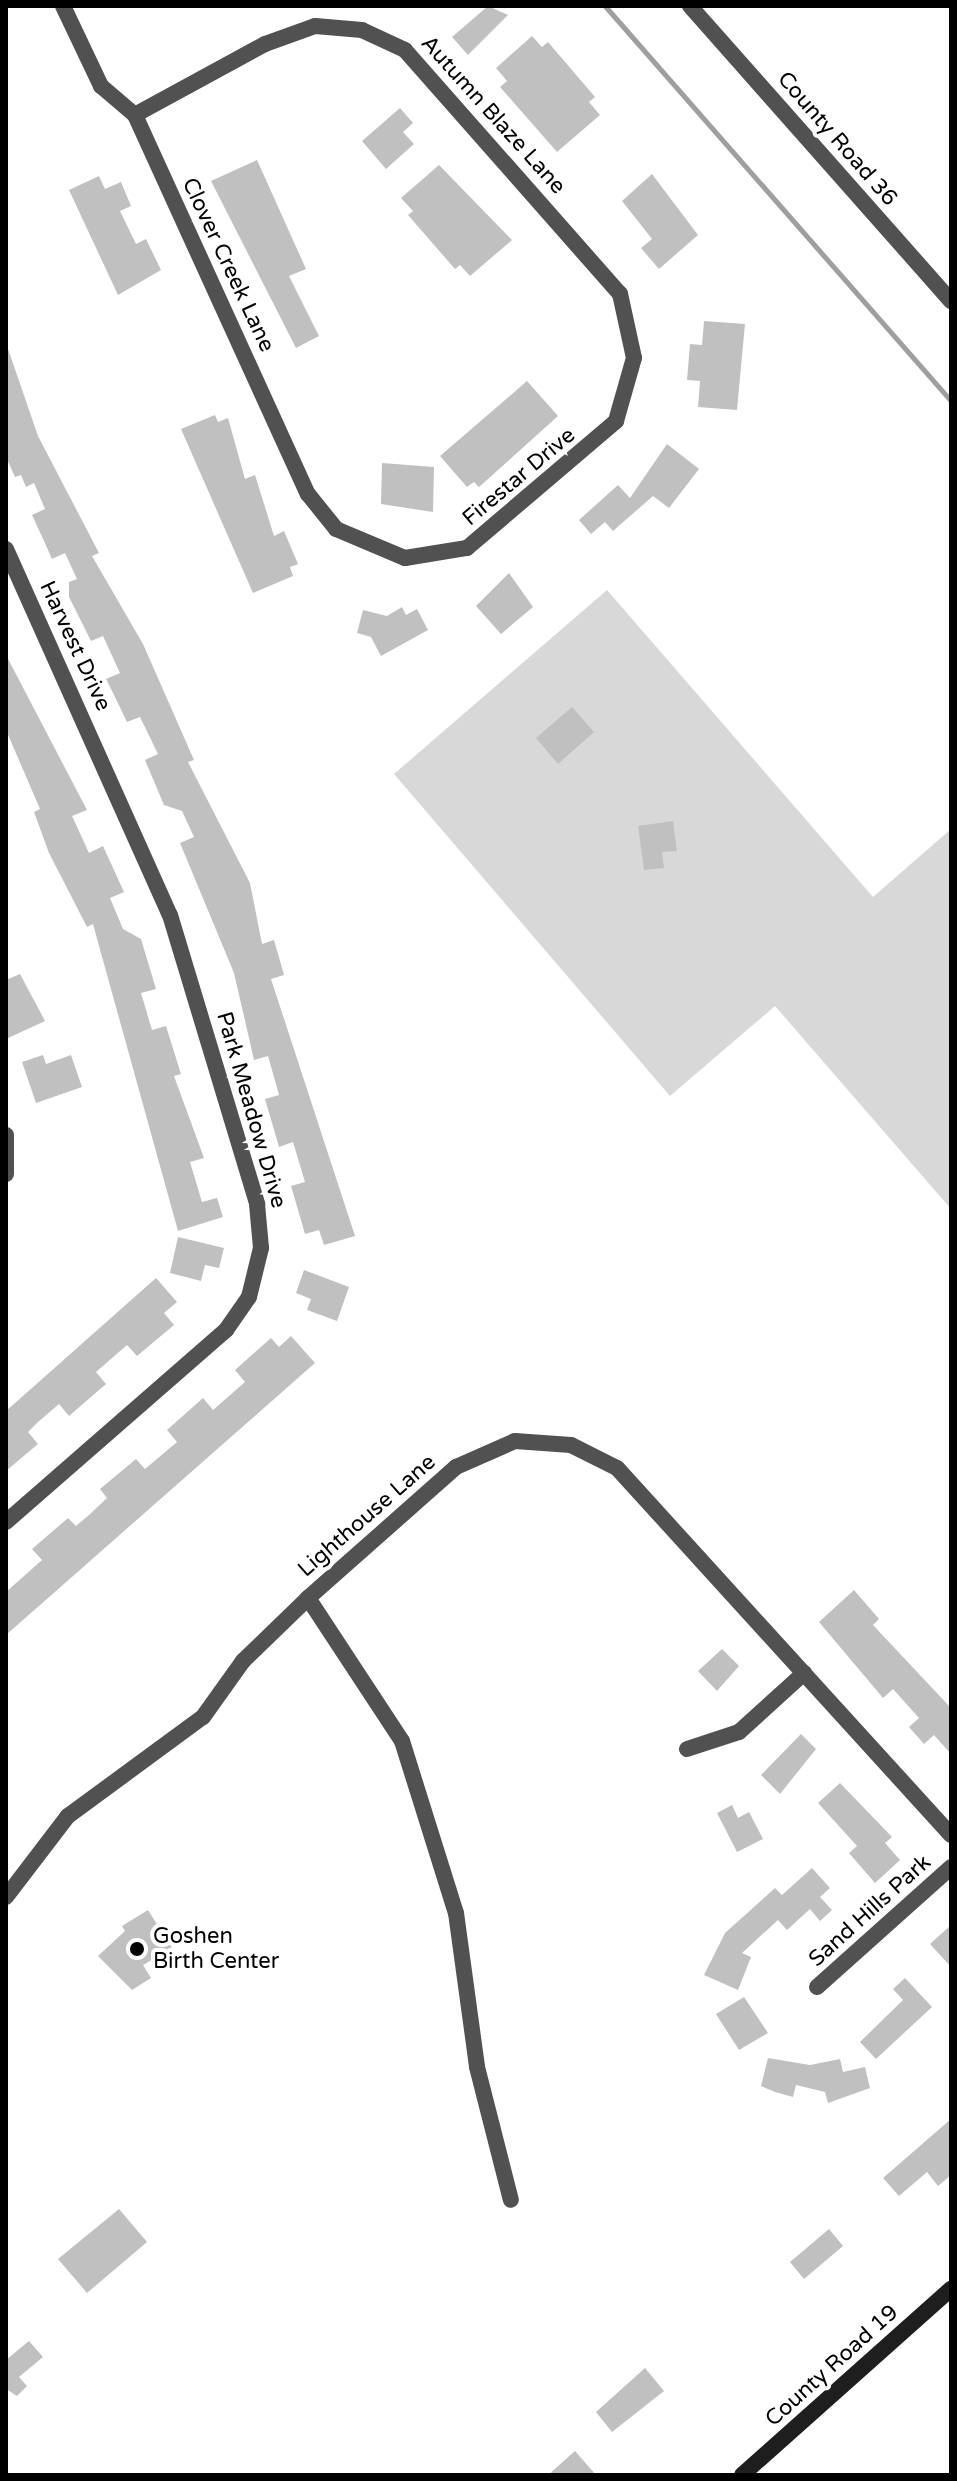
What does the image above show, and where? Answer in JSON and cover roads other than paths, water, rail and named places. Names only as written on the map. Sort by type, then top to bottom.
[{"type":"street","name":"Clover Creek Lane","points":[[63,6],[101,86],[135,115],[308,494],[354,542]]},
{"type":"street","name":"County Road 36","points":[[690,6],[951,301]]},
{"type":"street","name":"Autumn Blaze Lane","points":[[135,115],[305,29],[337,26],[388,40],[421,62],[607,275],[632,332]]},
{"type":"street","name":"Firestar Drive","points":[[354,542],[422,558],[484,538],[616,421],[631,383],[632,332]]},
{"type":"street","name":"Harvest Drive","points":[[6,549],[104,762]]},
{"type":"street","name":"Park Meadow Drive","points":[[6,1522],[226,1330],[249,1297],[261,1248],[257,1204],[170,915],[104,762]]},
{"type":"street","points":[[6,1135],[6,1174]]},
{"type":"street","name":"Lighthouse Lane","points":[[6,1897],[68,1816],[203,1717],[243,1661],[308,1598],[456,1467],[515,1441],[571,1445],[617,1468],[951,1835]]},
{"type":"street","points":[[308,1598],[402,1741],[456,1913],[477,2067],[511,2200]]},
{"type":"street","points":[[687,1749],[739,1732],[804,1673]]},
{"type":"street","name":"Sand Hills Park","points":[[817,1987],[951,1867]]},
{"type":"street","name":"County Road 19","points":[[742,2475],[951,2289]]},
{"type":"waterway","points":[[605,6],[951,401]]},
{"type":"place","name":"Goshen Birth Center","points":[[137,1949]]}]
